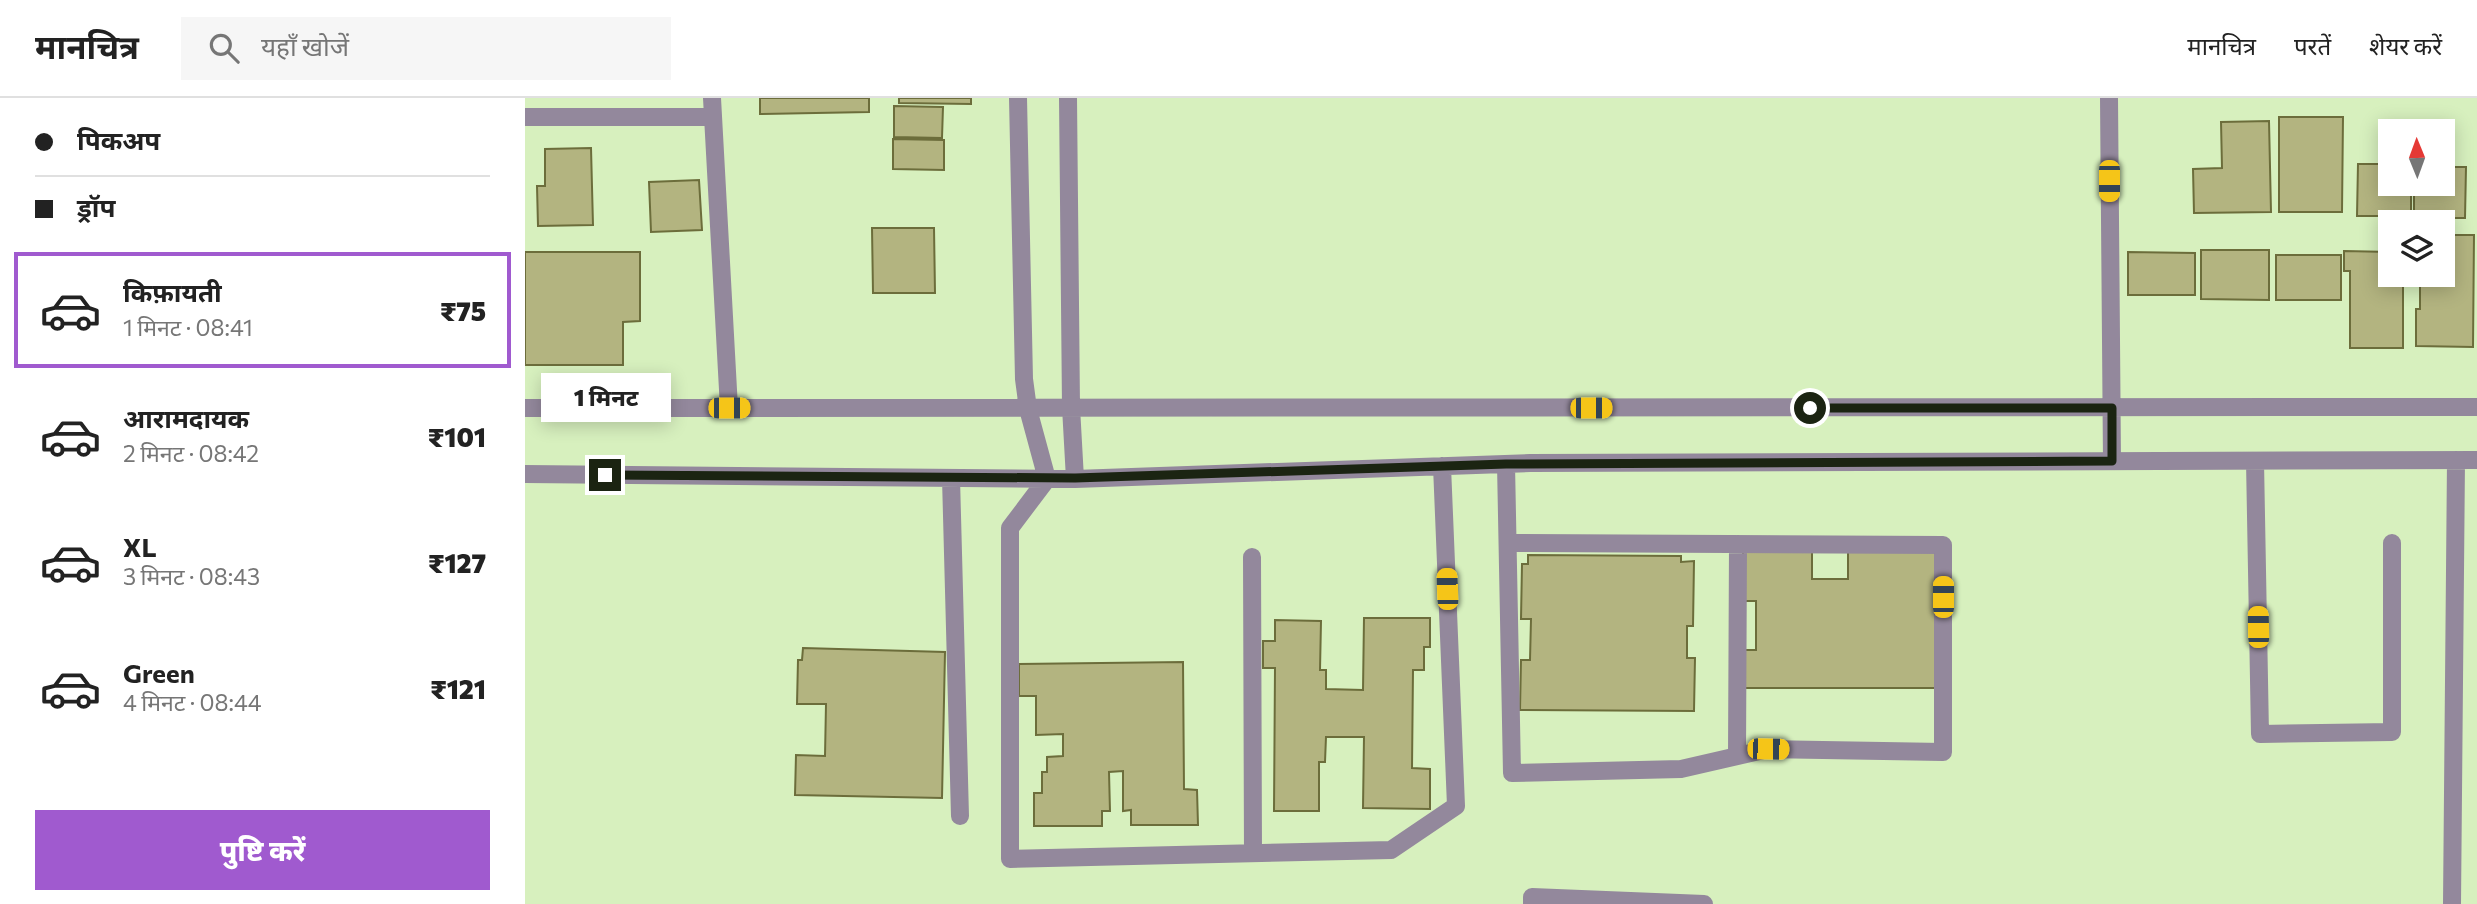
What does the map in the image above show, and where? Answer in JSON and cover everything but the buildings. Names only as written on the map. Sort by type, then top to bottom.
[{"type":"street","points":[[712,98],[729,408]]},
{"type":"street","points":[[1018,98],[1024,379],[1028,409],[1047,478]]},
{"type":"street","points":[[1068,98],[1071,407],[1075,478]]},
{"type":"street","points":[[2109,98],[2112,461]]},
{"type":"street","points":[[525,117],[712,117]]},
{"type":"street","points":[[525,408],[2477,407]]},
{"type":"street","points":[[2452,904],[2456,460]]},
{"type":"street","points":[[525,474],[1075,478],[1506,464],[2477,460]]},
{"type":"street","points":[[2255,461],[2260,734],[2392,732],[2392,543]]},
{"type":"street","points":[[1506,464],[1512,773],[1681,769],[1768,749],[1943,752],[1943,545],[1508,543]]},
{"type":"street","points":[[1047,478],[1010,528],[1010,859],[1391,850],[1456,806],[1442,466]]},
{"type":"street","points":[[951,478],[960,816]]},
{"type":"street","points":[[1737,755],[1738,544]]},
{"type":"street","points":[[1252,557],[1253,853]]},
{"type":"street","points":[[1532,904],[1532,897],[1704,904]]},
{"type":"route","points":[[605,475],[1075,478],[1506,464],[2112,461],[2112,408],[1810,408]]}]
